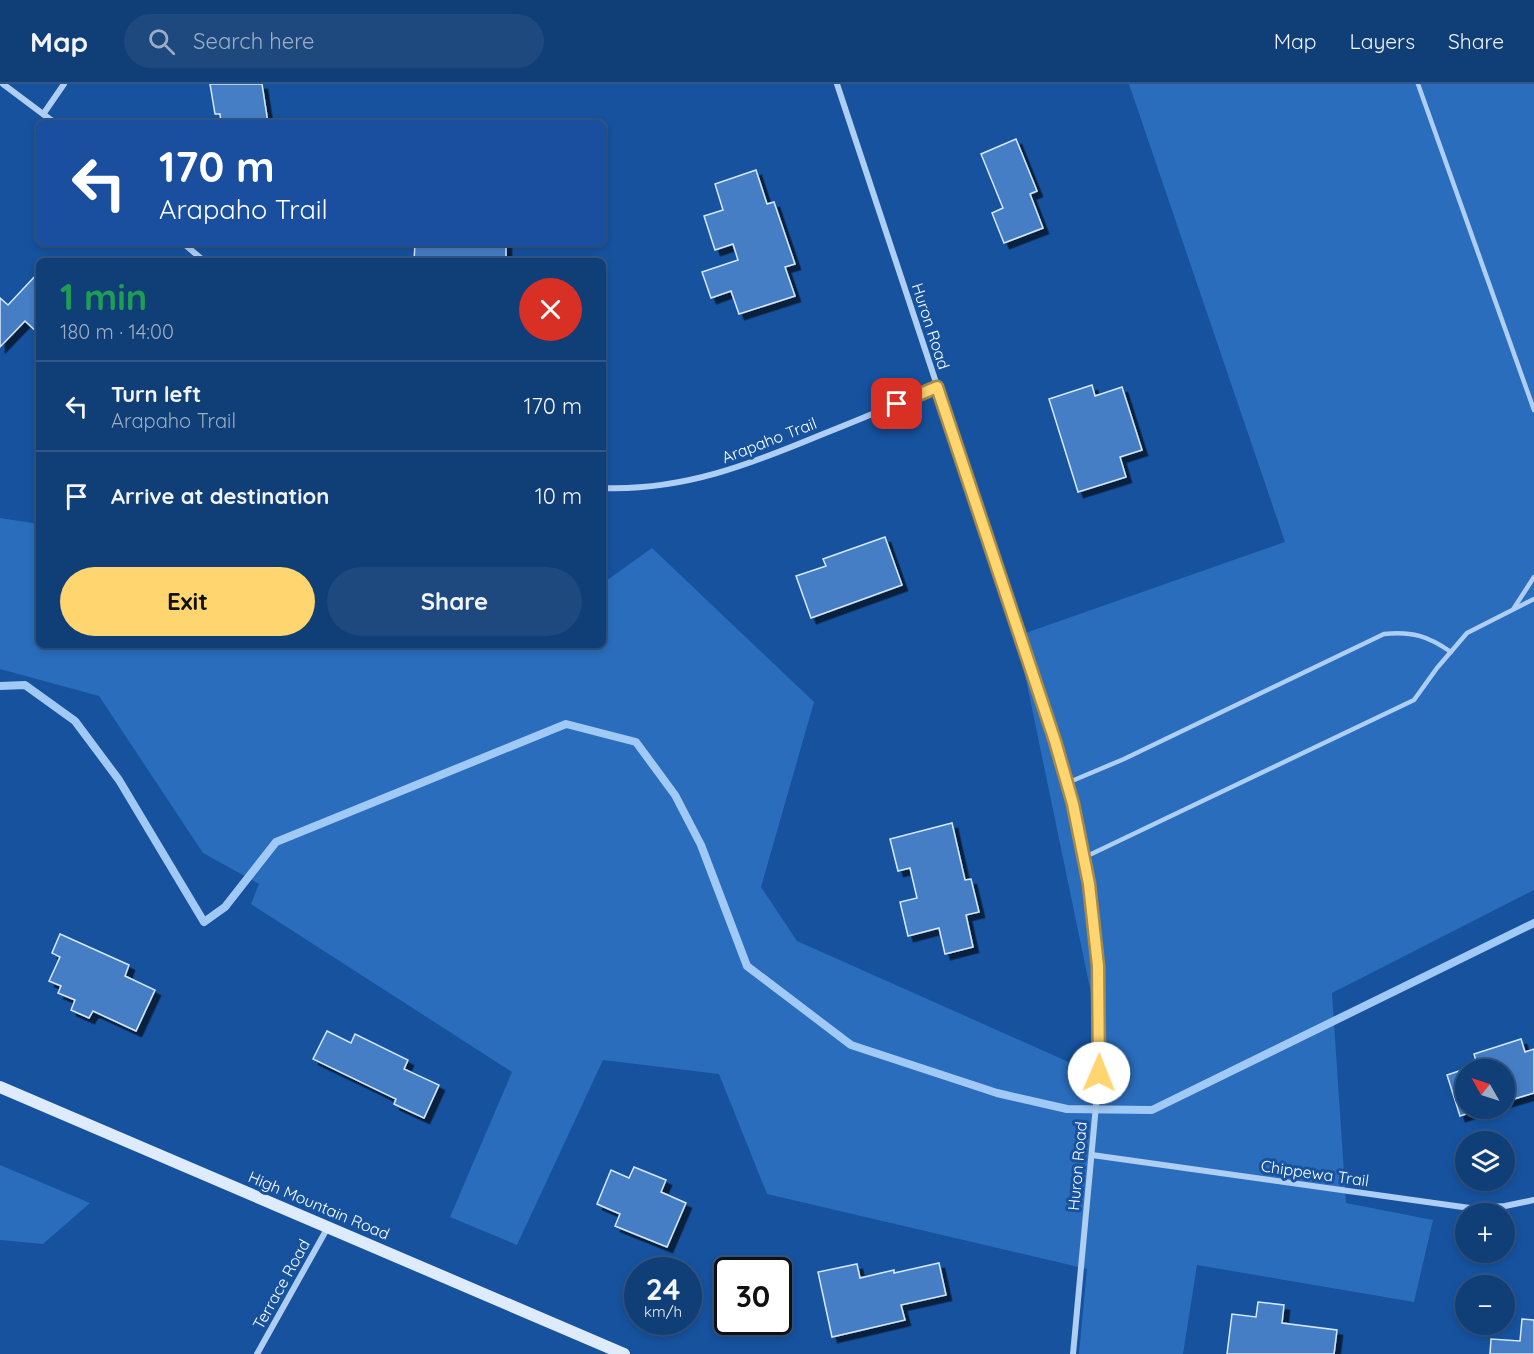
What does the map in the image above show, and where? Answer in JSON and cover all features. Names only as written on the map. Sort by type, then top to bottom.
[{"type":"main road","name":"High Mountain Road","points":[[0,1087],[624,1354]]},
{"type":"street","points":[[3,84],[52,120]]},
{"type":"street","points":[[44,113],[64,84]]},
{"type":"street","name":"Huron Road","points":[[837,84],[1055,741],[1067,783],[1089,884],[1098,966],[1099,1073],[1073,1354]]},
{"type":"street","points":[[186,246],[200,258]]},
{"type":"street","name":"Arapaho Trail","points":[[606,488],[662,485],[716,475],[755,463],[937,387]]},
{"type":"street","name":"Chippewa Trail","points":[[1092,1155],[1470,1208],[1505,1206],[1534,1200]]},
{"type":"street","name":"Terrace Road","points":[[257,1354],[328,1227]]},
{"type":"lane","points":[[1418,84],[1534,410]]},
{"type":"lane","points":[[1513,609],[1534,577]]},
{"type":"lane","points":[[1083,858],[1414,700],[1467,633],[1534,599]]},
{"type":"lane","points":[[1067,783],[1124,759],[1384,634],[1400,632],[1432,638],[1451,652]]},
{"type":"shaded area","points":[[1129,84],[1534,84],[1534,890],[1332,993],[1346,1203],[1433,1220],[1414,1302],[1197,1265],[1183,1354],[1079,1354],[1087,1269],[767,1194],[719,1074],[603,1060],[517,1245],[450,1217],[512,1072],[251,904],[259,884],[203,853],[99,696],[0,669],[0,518],[36,524],[36,648],[606,648],[606,581],[652,548],[814,702],[761,887],[797,941],[1109,1080],[1017,636],[1285,542]]},
{"type":"shaded area","points":[[0,1165],[90,1203],[43,1244],[0,1240]]},
{"type":"building","points":[[210,84],[262,84],[268,120],[221,120],[220,114],[215,114]]},
{"type":"building","points":[[1016,139],[1037,191],[1030,194],[1043,228],[1004,243],[992,213],[1003,208],[981,154]]},
{"type":"building","points":[[756,170],[767,204],[774,202],[795,264],[785,267],[795,296],[739,314],[731,291],[711,298],[702,272],[738,260],[733,244],[715,250],[704,216],[723,210],[715,184]]},
{"type":"building","points":[[415,246],[506,246],[506,258],[414,258]]},
{"type":"building","points":[[36,275],[36,331],[25,321],[0,347],[0,298],[8,305]]},
{"type":"building","points":[[1092,385],[1095,396],[1122,387],[1142,450],[1120,457],[1126,477],[1078,492],[1049,399]]},
{"type":"building","points":[[885,537],[902,585],[811,618],[796,576],[826,566],[823,559]]},
{"type":"building","points":[[952,823],[965,880],[971,879],[979,912],[966,915],[973,947],[945,954],[939,928],[908,936],[900,902],[917,898],[910,868],[898,871],[890,839]]},
{"type":"building","points":[[60,934],[129,965],[125,976],[155,990],[136,1031],[93,1011],[89,1018],[71,1010],[75,1000],[58,993],[61,986],[49,981],[60,957],[52,953]]},
{"type":"building","points":[[327,1031],[351,1043],[355,1034],[408,1060],[404,1069],[439,1085],[424,1118],[394,1104],[396,1099],[313,1059]]},
{"type":"building","points":[[1521,1039],[1525,1052],[1534,1049],[1534,1093],[1515,1099],[1515,1059],[1475,1059],[1474,1054]]},
{"type":"building","points":[[1455,1072],[1455,1100],[1447,1075]]},
{"type":"building","points":[[634,1167],[666,1180],[661,1192],[686,1203],[667,1247],[615,1226],[620,1214],[597,1204],[611,1170],[629,1178]]},
{"type":"building","points":[[939,1263],[946,1295],[901,1305],[905,1320],[832,1337],[818,1272],[857,1264],[860,1278]]},
{"type":"building","points":[[1258,1302],[1284,1305],[1282,1323],[1337,1330],[1334,1354],[1227,1354],[1232,1314],[1256,1317]]},
{"type":"building","points":[[1522,1319],[1534,1320],[1534,1354],[1490,1354],[1491,1339],[1520,1341]]},
{"type":"waterway","points":[[0,686],[25,685],[75,721],[119,780],[204,922],[225,907],[276,842],[566,724],[636,742],[675,795],[701,845],[747,966],[851,1045],[997,1093],[1067,1109],[1152,1110],[1534,923]]},
{"type":"route","points":[[897,404],[937,387],[1055,741],[1073,804],[1089,884],[1098,966],[1099,1073]]}]
